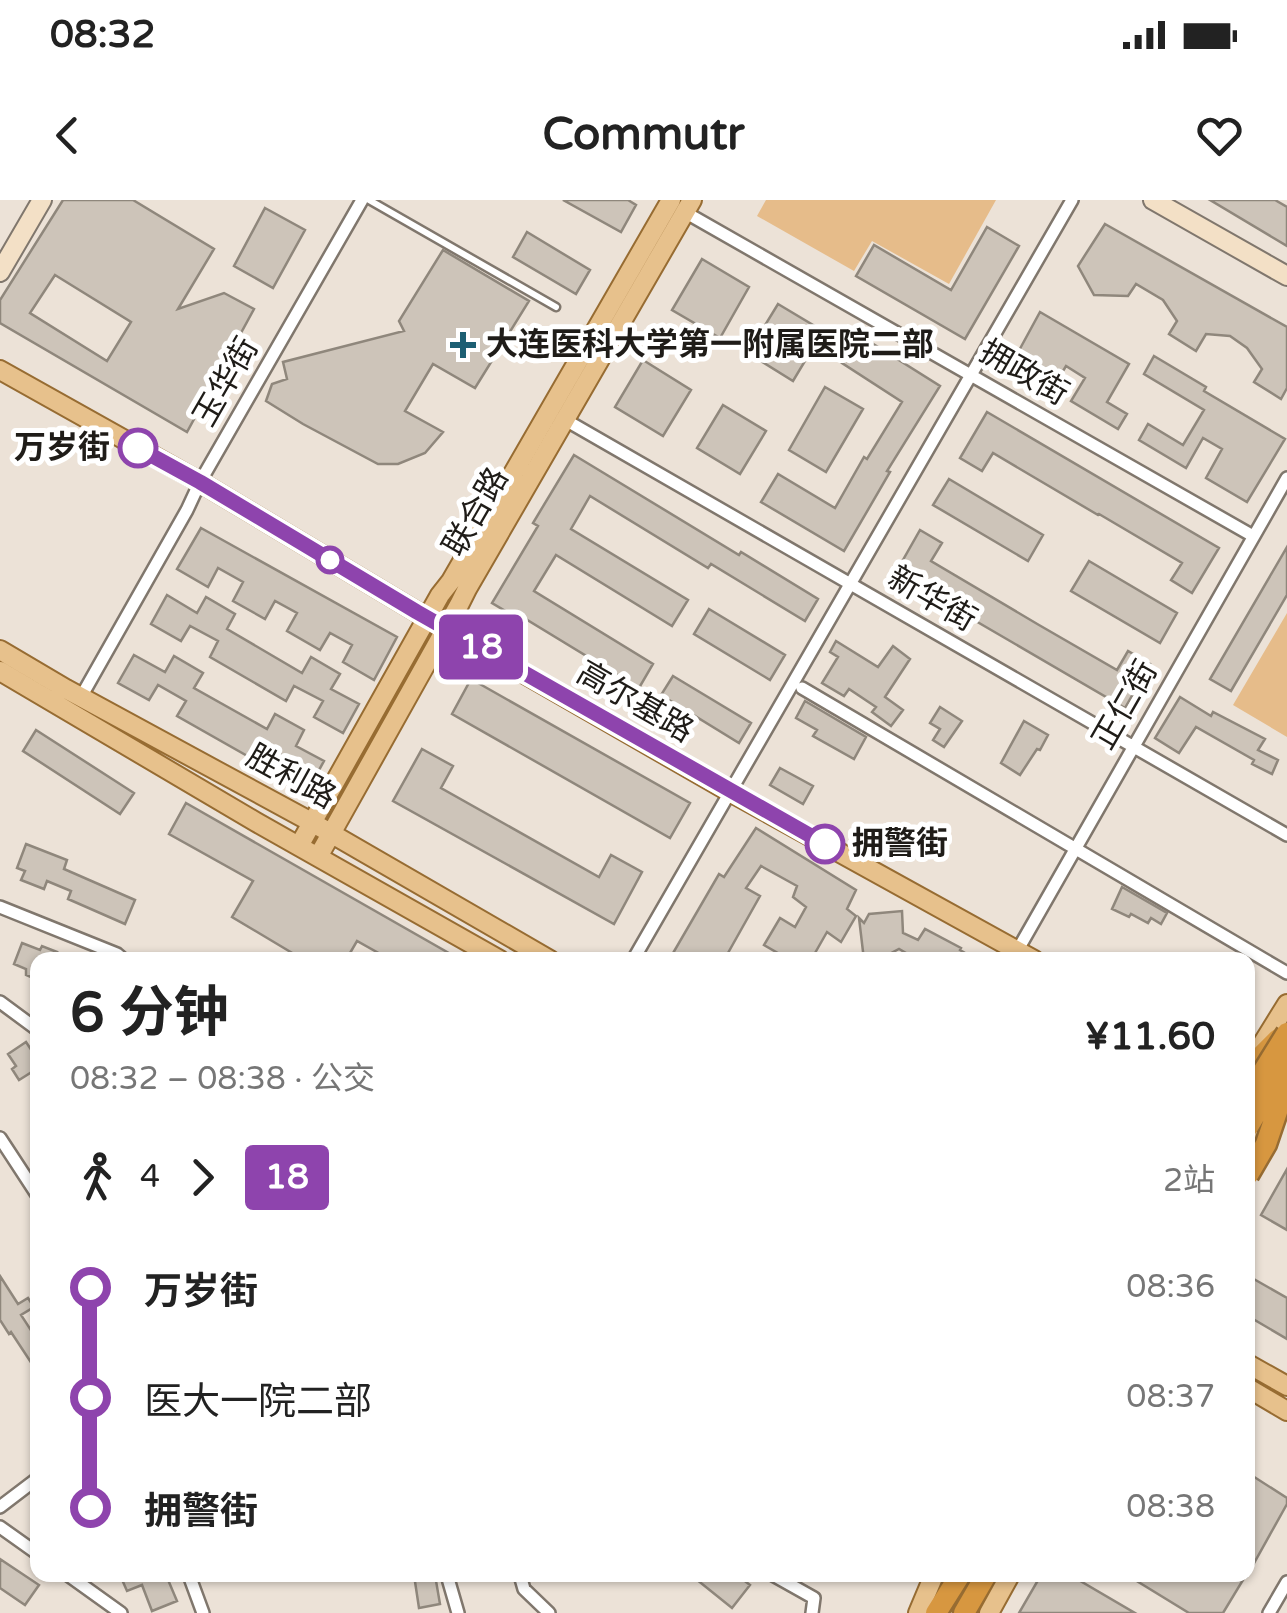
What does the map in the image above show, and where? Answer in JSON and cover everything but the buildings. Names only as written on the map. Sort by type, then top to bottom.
[{"type":"highway","points":[[1255,1062],[1287,1032]]},
{"type":"highway","points":[[1255,1085],[1287,1032]]},
{"type":"highway","points":[[1255,1115],[1287,1061]]},
{"type":"highway","points":[[1255,1163],[1285,1094]]},
{"type":"highway","points":[[936,1613],[956,1582]]},
{"type":"highway","points":[[964,1613],[982,1582]]},
{"type":"main road","points":[[0,272],[42,200]]},
{"type":"main road","points":[[1153,200],[1287,276]]},
{"type":"main road","name":"联合路","points":[[318,857],[447,628],[557,415],[676,203]]},
{"type":"main road","name":"高尔基路","points":[[0,370],[1012,952]]},
{"type":"main road","name":"联合路","points":[[299,846],[427,618],[557,415]]},
{"type":"main road","name":"胜利路","points":[[0,650],[536,952]]},
{"type":"main road","name":"胜利路","points":[[0,671],[486,952]]},
{"type":"main road","points":[[1255,1057],[1287,1004]]},
{"type":"main road","points":[[1255,1086],[1285,1094],[1255,1141]]},
{"type":"main road","points":[[1255,1368],[1287,1386]]},
{"type":"main road","points":[[1255,1392],[1287,1411]]},
{"type":"main road","points":[[918,1613],[931,1582]]},
{"type":"main road","points":[[989,1613],[1006,1582]]},
{"type":"street","name":"玉华街","points":[[81,697],[200,482],[365,200]]},
{"type":"street","points":[[638,952],[1072,200]]},
{"type":"street","name":"拥政街","points":[[676,203],[1253,536]]},
{"type":"street","name":"新华街","points":[[557,415],[1287,835]]},
{"type":"street","name":"正仁街","points":[[1024,952],[1075,849],[1287,478]]},
{"type":"street","points":[[802,688],[1251,952]]},
{"type":"street","points":[[0,908],[112,952]]},
{"type":"street","points":[[1255,954],[1287,973]]},
{"type":"street","points":[[0,1002],[30,1024]]},
{"type":"street","points":[[0,1138],[30,1184]]},
{"type":"street","points":[[0,1508],[30,1484]]},
{"type":"street","points":[[0,1527],[30,1548]]},
{"type":"street","points":[[78,1582],[121,1613]]},
{"type":"street","points":[[192,1582],[203,1613]]},
{"type":"street","points":[[449,1582],[458,1613]]},
{"type":"street","points":[[522,1582],[524,1589],[549,1613]]},
{"type":"street","points":[[785,1582],[814,1598],[812,1613]]},
{"type":"street","points":[[1269,1613],[1287,1582]]},
{"type":"lane","points":[[365,200],[556,307]]},
{"type":"shaded area","points":[[766,200],[996,200],[949,284],[872,241],[854,271],[757,216]]},
{"type":"shaded area","points":[[1287,613],[1287,737],[1233,705]]},
{"type":"bus line","name":"18","points":[[138,448],[825,844]]},
{"type":"place","name":"大连医科大学第一附属医院二部","points":[[463,345]]},
{"type":"place","name":"万岁街","points":[[138,448]]},
{"type":"place","name":"拥警街","points":[[825,844]]}]
